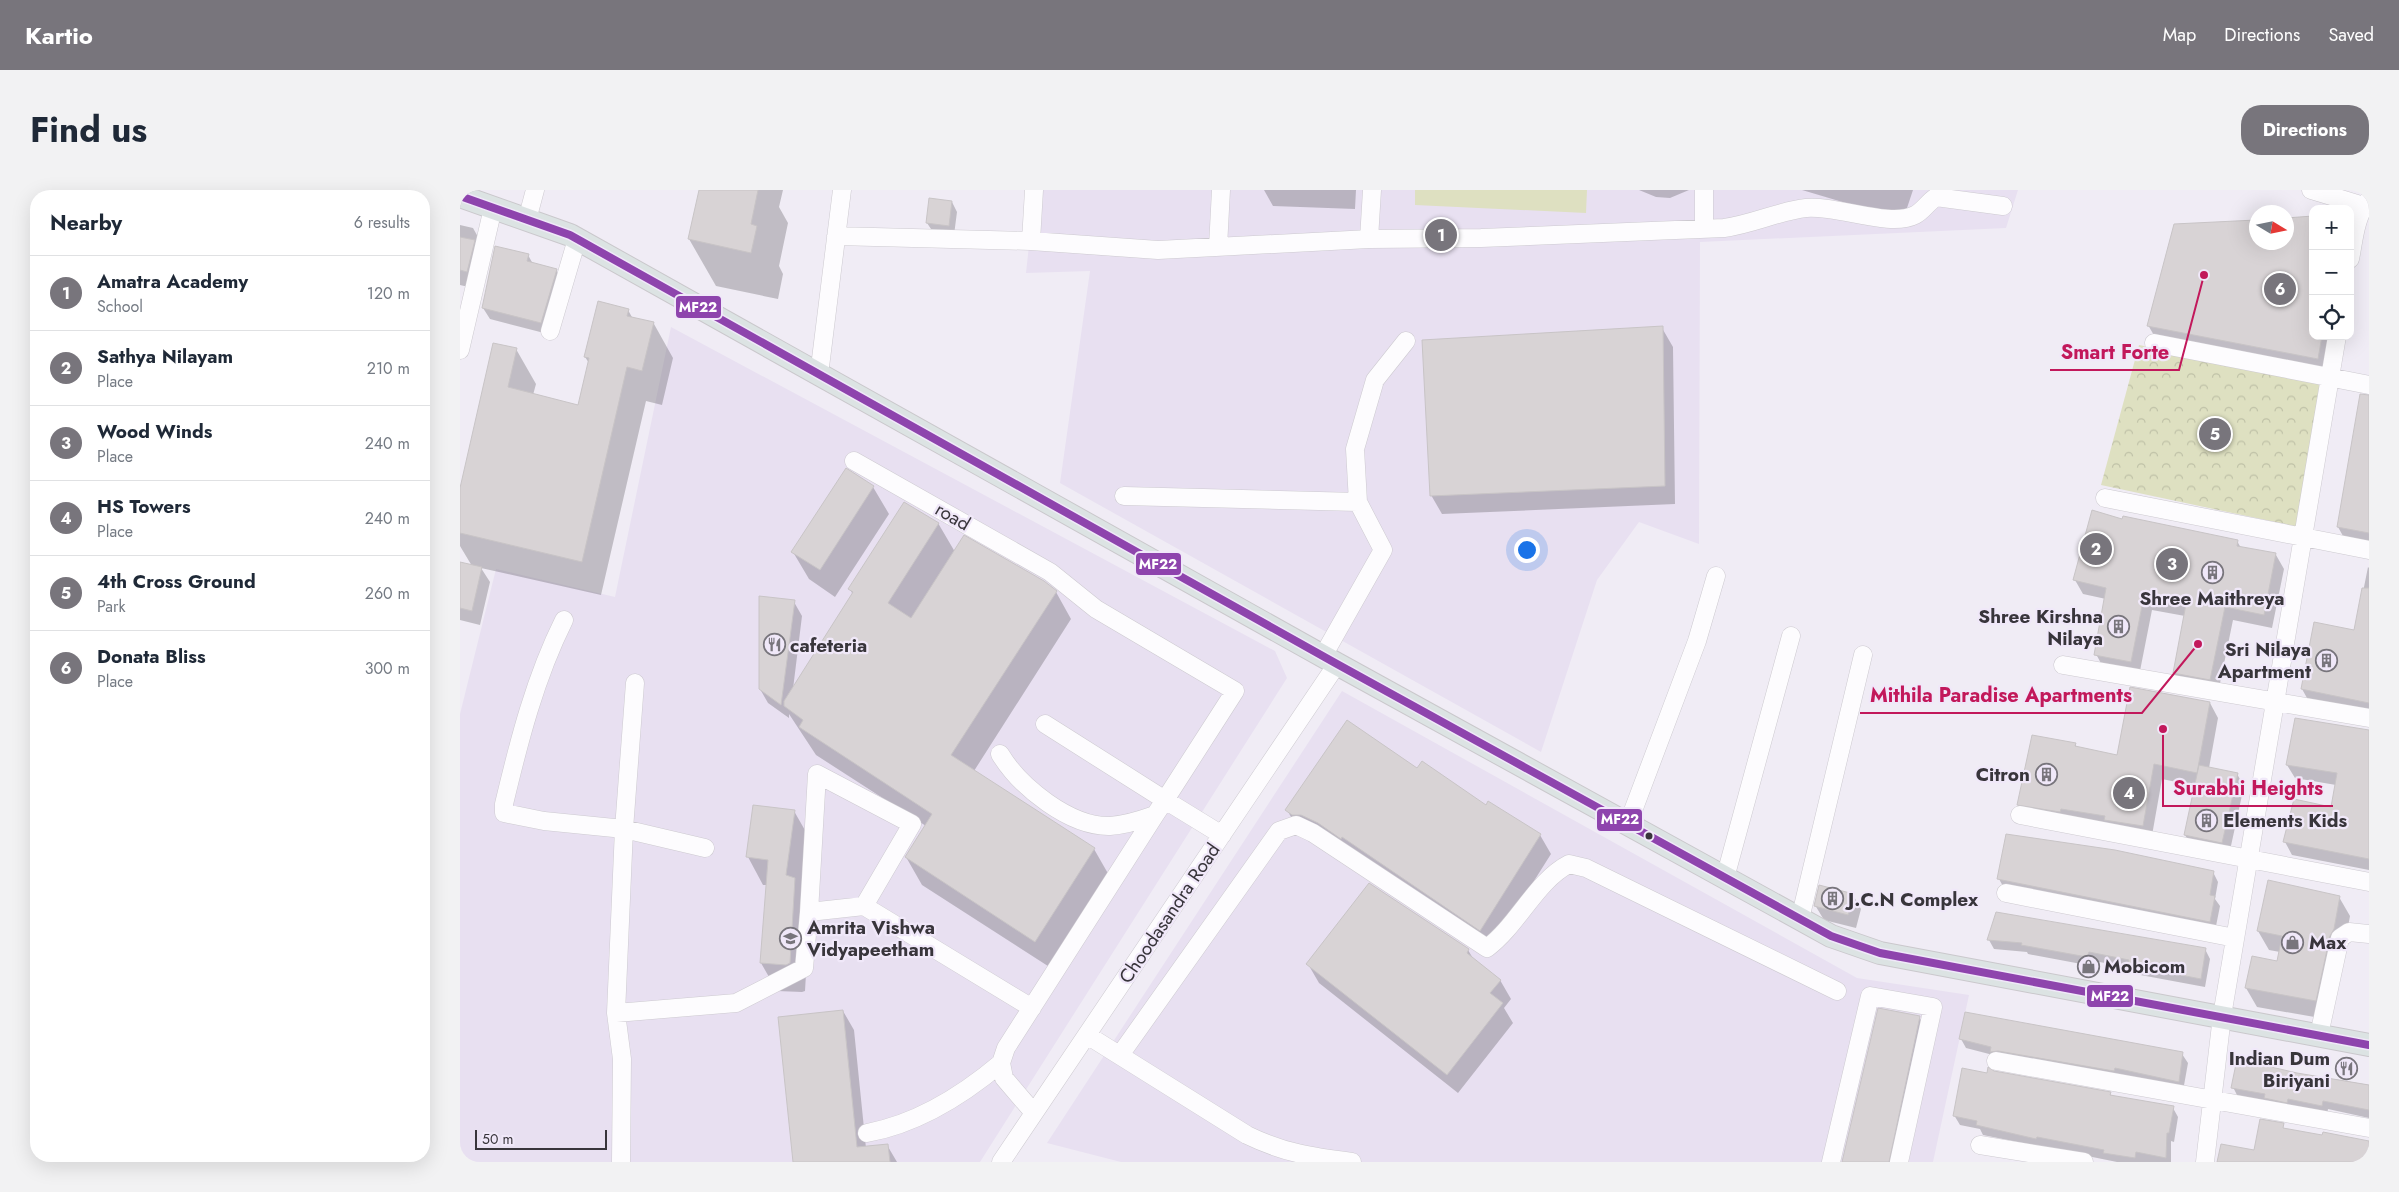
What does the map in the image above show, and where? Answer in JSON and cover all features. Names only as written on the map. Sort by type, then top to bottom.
[{"type":"main road","points":[[460,196],[578,239],[1330,660],[1831,936],[1880,953],[2369,1044]]},
{"type":"street","points":[[527,220],[536,190]]},
{"type":"street","points":[[819,375],[842,190]]},
{"type":"street","points":[[1031,241],[1034,190]]},
{"type":"street","points":[[1218,247],[1221,190]]},
{"type":"street","points":[[1369,240],[1372,190]]},
{"type":"street","points":[[1704,190],[1704,229]]},
{"type":"street","points":[[2310,190],[2366,197],[2362,228],[2354,250]]},
{"type":"street","points":[[836,236],[1031,241],[1158,250],[1369,240],[1481,238],[1704,229],[1749,225],[1793,210],[1808,208],[1830,208],[1896,219],[1907,218],[1921,211],[1936,198],[2003,206]]},
{"type":"street","points":[[460,350],[493,208]]},
{"type":"street","points":[[550,331],[578,239]]},
{"type":"street","points":[[2205,1162],[2222,1016],[2336,340]]},
{"type":"street","points":[[1124,496],[1358,502],[1355,449],[1375,380],[1406,341]]},
{"type":"street","points":[[2154,343],[2369,385]]},
{"type":"street","name":"road","points":[[854,461],[1050,572],[1096,609],[1235,691],[1166,800]]},
{"type":"street","points":[[2104,498],[2369,550]]},
{"type":"street","name":"Choodasandra Road","points":[[1001,1162],[1222,836],[1330,660],[1383,550],[1358,502]]},
{"type":"street","points":[[1628,824],[1697,641],[1716,576]]},
{"type":"street","points":[[564,620],[545,661],[520,734],[504,804],[504,813],[544,821],[624,829],[705,848]]},
{"type":"street","points":[[1725,878],[1791,636]]},
{"type":"street","points":[[1800,919],[1863,655]]},
{"type":"street","points":[[2063,665],[2369,718]]},
{"type":"street","points":[[621,1162],[622,1059],[616,1013],[624,829],[635,683]]},
{"type":"street","points":[[1045,724],[1222,836]]},
{"type":"street","points":[[1000,754],[1009,769],[1040,798],[1082,820],[1111,826],[1139,821],[1155,815]]},
{"type":"street","points":[[616,1013],[736,1003],[804,968],[810,912],[817,774],[912,824],[864,906]]},
{"type":"street","points":[[1034,1113],[1004,1078],[1001,1063],[1006,1048],[1166,800]]},
{"type":"street","points":[[2020,815],[2369,882]]},
{"type":"street","points":[[1120,1055],[1279,831],[1296,825],[1313,833],[1487,948],[1501,938],[1556,870],[1569,864],[1586,868],[1837,991]]},
{"type":"street","points":[[2006,893],[2236,938]]},
{"type":"street","points":[[810,912],[864,906],[1032,1008]]},
{"type":"street","points":[[2319,1035],[2340,938],[2349,932],[2369,934]]},
{"type":"street","points":[[1831,1162],[1870,996],[1933,1007],[1899,1162]]},
{"type":"street","points":[[1087,1035],[1246,1135],[1274,1148],[1302,1156],[1352,1162]]},
{"type":"street","points":[[1996,1061],[2369,1128]]},
{"type":"street","points":[[866,1133],[884,1130],[946,1102],[960,1094],[1001,1063]]},
{"type":"street","points":[[1980,1145],[2084,1162]]},
{"type":"shaded area","points":[[1035,190],[2018,190],[2006,228],[1700,242],[1699,544],[1639,522],[1597,580],[1541,752],[1060,483],[1090,271],[1026,273]]},
{"type":"shaded area","name":"Amrita Vishwa Vidyapeetham","points":[[671,327],[1275,651],[1287,678],[980,1162],[460,1162],[460,714],[496,569],[615,597]]},
{"type":"shaded area","points":[[1342,691],[1857,978],[1969,995],[1933,1162],[1121,1162],[1047,1143]]},
{"type":"green space","points":[[1415,190],[1587,190],[1586,213],[1415,205]]},
{"type":"green space","points":[[2139,345],[2325,382],[2298,527],[2101,485]]},
{"type":"building","points":[[699,190],[758,190],[751,224],[757,226],[751,253],[688,239]]},
{"type":"building","points":[[929,198],[952,201],[949,226],[926,223]]},
{"type":"building","points":[[2309,216],[2309,340],[2321,340],[2318,359],[2147,326],[2174,224],[2249,220],[2249,250],[2294,250],[2294,217]]},
{"type":"building","points":[[460,237],[475,240],[467,272],[460,270]]},
{"type":"building","points":[[495,246],[529,254],[527,261],[557,269],[541,323],[482,308]]},
{"type":"building","points":[[598,301],[629,309],[627,316],[654,322],[642,371],[627,367],[582,562],[460,533],[460,488],[493,343],[517,348],[508,387],[578,405],[589,358],[584,357]]},
{"type":"building","points":[[1663,326],[1665,486],[1430,496],[1422,340]]},
{"type":"building","points":[[2360,394],[2369,395],[2369,533],[2337,527]]},
{"type":"building","points":[[846,468],[874,486],[820,570],[791,552]]},
{"type":"building","points":[[904,502],[939,523],[888,603],[911,618],[964,535],[1044,581],[1057,591],[951,755],[1095,848],[1035,942],[905,857],[932,814],[799,727],[803,720],[784,706],[784,701],[853,592],[848,589]]},
{"type":"building","points":[[2092,510],[2122,519],[2123,516],[2238,540],[2237,546],[2276,553],[2264,615],[2225,607],[2210,680],[2173,673],[2186,604],[2144,596],[2131,662],[2094,655],[2106,588],[2073,580]]},
{"type":"building","points":[[460,562],[482,567],[472,611],[460,608]]},
{"type":"building","points":[[2362,588],[2369,588],[2369,703],[2301,689],[2314,622],[2354,630]]},
{"type":"building","name":"cafeteria","points":[[759,596],[795,600],[781,705],[759,689]]},
{"type":"building","points":[[2130,687],[2210,702],[2197,773],[2154,764],[2143,826],[2104,820],[2105,816],[2061,809],[2060,812],[2017,805],[2032,735],[2076,743],[2075,746],[2117,755]]},
{"type":"building","points":[[2295,718],[2369,730],[2369,859],[2283,842],[2294,799],[2331,807],[2337,773],[2286,765]]},
{"type":"building","points":[[1347,720],[1417,768],[1422,761],[1486,805],[1488,801],[1541,834],[1480,931],[1342,837],[1341,839],[1318,823],[1301,815],[1292,815],[1285,810]]},
{"type":"building","points":[[2199,765],[2238,773],[2222,843],[2184,835]]},
{"type":"building","points":[[753,805],[795,810],[786,875],[795,878],[790,963],[786,965],[760,963],[768,860],[746,857]]},
{"type":"building","points":[[2006,834],[2115,850],[2214,871],[2210,895],[2215,896],[2210,922],[1997,879]]},
{"type":"building","name":"Max","points":[[2268,880],[2340,896],[2334,929],[2330,936],[2316,1001],[2245,988],[2252,956],[2277,961],[2282,936],[2257,931]]},
{"type":"building","points":[[1369,883],[1469,949],[1467,953],[1501,980],[1490,993],[1503,1003],[1447,1075],[1306,964]]},
{"type":"building","name":"J.C.N Complex","points":[[1819,885],[1854,894],[1848,915],[1814,906]]},
{"type":"building","points":[[1996,912],[2206,948],[2201,979],[2128,965],[2129,960],[2089,952],[2087,957],[2021,945],[2022,943],[1987,940]]},
{"type":"building","points":[[1878,1008],[1920,1016],[1889,1162],[1842,1162]]},
{"type":"building","points":[[843,1010],[857,1147],[888,1144],[890,1162],[793,1162],[778,1017]]},
{"type":"building","points":[[1965,1012],[2183,1052],[2179,1082],[2115,1068],[2114,1071],[1998,1051],[1990,1052],[1991,1047],[1959,1039]]},
{"type":"building","points":[[2237,1059],[2297,1073],[2369,1085],[2369,1110],[2323,1101],[2322,1106],[2288,1099],[2287,1103],[2264,1098],[2265,1094],[2231,1088]]},
{"type":"building","points":[[1988,1067],[1994,1071],[2111,1092],[2110,1095],[2174,1106],[2169,1133],[2167,1133],[2166,1158],[2136,1152],[2135,1158],[2103,1153],[2104,1150],[2037,1137],[2036,1139],[1976,1125],[1977,1121],[1953,1116],[1962,1068],[1987,1073]]},
{"type":"building","points":[[2260,1119],[2284,1123],[2283,1128],[2322,1135],[2323,1132],[2369,1141],[2369,1162],[2217,1162],[2221,1144],[2254,1150]]},
{"type":"transit line","name":"MF22","points":[[460,196],[570,235],[1337,664],[1831,936],[1880,953],[2369,1045]]},
{"type":"place","name":"Amatra Academy","points":[[1441,235]]},
{"type":"place","name":"Smart Forte","points":[[2204,275]]},
{"type":"place","name":"Donata Bliss","points":[[2280,289]]},
{"type":"place","name":"4th Cross Ground","points":[[2215,434]]},
{"type":"place","name":"Sathya Nilayam","points":[[2096,549]]},
{"type":"place","name":"Wood Winds","points":[[2172,564]]},
{"type":"place","name":"Shree Maithreya","points":[[2212,572]]},
{"type":"place","name":"Shree Kirshna Nilaya","points":[[2119,627]]},
{"type":"place","name":"Mithila Paradise Apartments","points":[[2198,644]]},
{"type":"place","name":"cafeteria","points":[[774,645]]},
{"type":"place","name":"Sri Nilaya Apartment","points":[[2327,660]]},
{"type":"place","name":"Surabhi Heights","points":[[2163,729]]},
{"type":"place","name":"Citron","points":[[2046,774]]},
{"type":"place","name":"HS Towers","points":[[2129,793]]},
{"type":"place","name":"Elements Kids","points":[[2207,820]]},
{"type":"place","name":"J.C.N Complex","points":[[1832,899]]},
{"type":"place","name":"Amrita Vishwa Vidyapeetham","points":[[791,938]]},
{"type":"place","name":"Max","points":[[2293,942]]},
{"type":"place","name":"Mobicom","points":[[2088,966]]},
{"type":"place","name":"Indian Dum Biriyani","points":[[2346,1069]]}]
